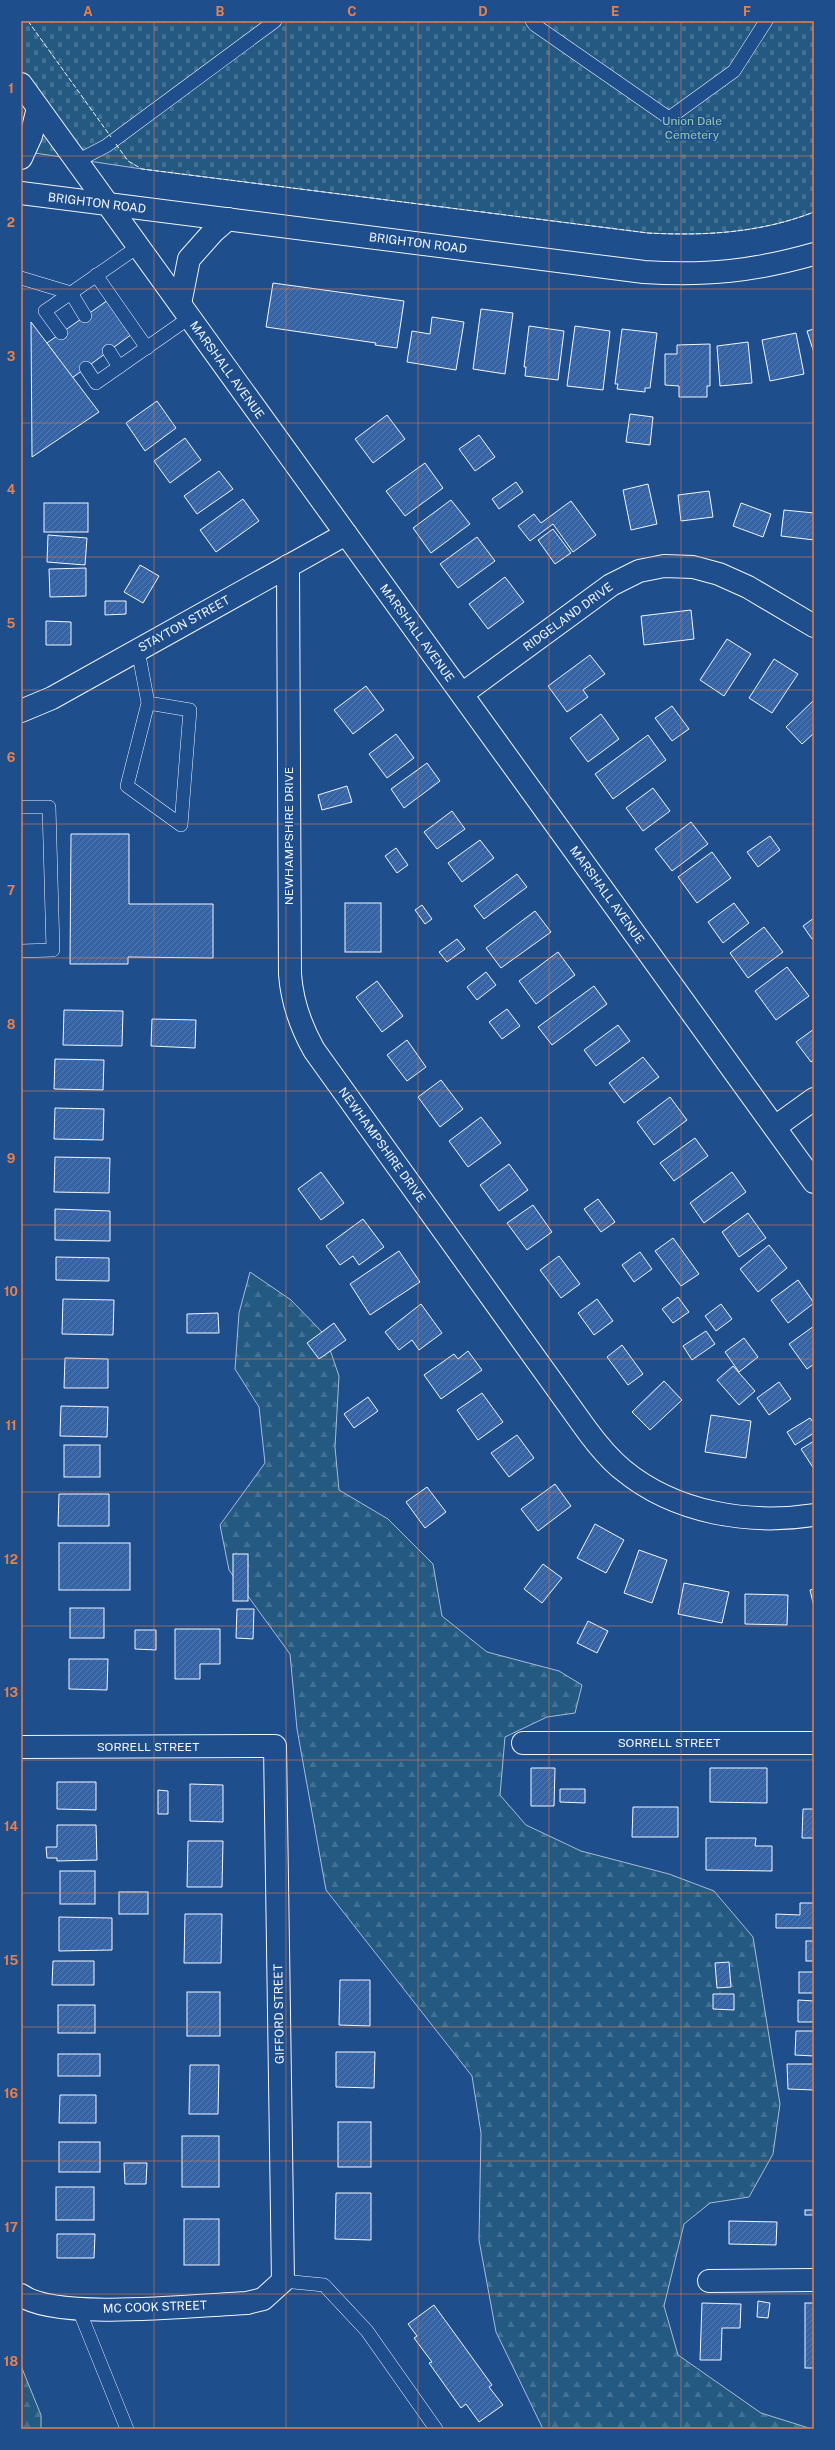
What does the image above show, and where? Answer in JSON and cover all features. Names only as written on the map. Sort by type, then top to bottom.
[{"type":"street","name":"MARSHALL AVENUE","points":[[21,84],[814,1182]]},
{"type":"street","points":[[21,158],[31,136],[38,108]]},
{"type":"street","name":"BRIGHTON ROAD","points":[[21,193],[644,272],[690,275],[734,272],[776,265],[814,254]]},
{"type":"street","points":[[185,311],[189,259],[213,232],[228,220]]},
{"type":"street","name":"STAYTON STREET","points":[[21,711],[52,698],[346,534]]},
{"type":"street","name":"NEWHAMPSHIRE DRIVE","points":[[288,566],[289,967],[291,995],[307,1038],[581,1423],[602,1450],[623,1470],[647,1487],[676,1500],[709,1511],[767,1519],[814,1515]]},
{"type":"street","name":"RIDGELAND DRIVE","points":[[462,694],[611,585],[639,571],[664,566],[693,567],[719,574],[748,587],[814,626]]},
{"type":"street","points":[[775,1127],[814,1099]]},
{"type":"street","name":"SORRELL STREET","points":[[523,1743],[814,1743]]},
{"type":"street","name":"SORRELL STREET","points":[[21,1747],[275,1746]]},
{"type":"street","name":"GIFFORD STREET","points":[[275,1746],[283,2281]]},
{"type":"street","points":[[709,2281],[814,2280]]},
{"type":"street","name":"MC COOK STREET","points":[[21,2295],[44,2304],[79,2310],[247,2303],[263,2299],[283,2281]]},
{"type":"lane","points":[[77,161],[106,146],[275,21]]},
{"type":"lane","points":[[532,21],[535,25],[669,118],[734,72],[766,21]]},
{"type":"lane","points":[[61,333],[45,311],[139,246]]},
{"type":"lane","points":[[96,275],[147,348]]},
{"type":"lane","points":[[21,278],[71,293],[85,316]]},
{"type":"lane","points":[[86,368],[96,383],[147,348],[185,311]]},
{"type":"lane","points":[[109,351],[119,367]]},
{"type":"lane","points":[[138,650],[148,702],[128,786],[181,825],[190,710],[148,702]]},
{"type":"lane","points":[[21,807],[49,807],[53,950],[21,950]]},
{"type":"lane","points":[[283,2281],[324,2285],[367,2331],[436,2429]]},
{"type":"lane","points":[[79,2310],[127,2429]]},
{"type":"green space","name":"Union Dale Cemetery","points":[[21,21],[814,21],[814,212],[773,225],[732,232],[690,234],[648,233],[142,169],[21,151]]},
{"type":"green space","points":[[250,1272],[291,1300],[325,1335],[339,1376],[335,1447],[339,1490],[388,1519],[433,1564],[442,1616],[487,1652],[559,1671],[582,1685],[575,1713],[547,1717],[505,1737],[500,1795],[526,1825],[581,1851],[669,1874],[714,1891],[753,1937],[780,2104],[773,2154],[749,2197],[710,2203],[684,2224],[664,2306],[678,2355],[761,2413],[812,2429],[543,2429],[496,2332],[479,2240],[481,2133],[472,2076],[326,1890],[297,1729],[290,1654],[229,1570],[220,1525],[265,1463],[259,1407],[235,1369],[239,1313]]},
{"type":"green space","points":[[21,2366],[41,2415],[41,2429],[21,2429]]},
{"type":"building","points":[[273,283],[404,301],[397,348],[375,345],[376,343],[266,327]]},
{"type":"building","points":[[108,300],[132,334],[72,378],[47,343]]},
{"type":"building","points":[[481,309],[513,313],[505,374],[473,369]]},
{"type":"building","points":[[432,317],[464,322],[456,370],[407,362],[412,331],[430,334]]},
{"type":"building","points":[[31,322],[99,412],[32,457]]},
{"type":"building","points":[[529,326],[564,331],[558,380],[525,376],[526,367],[524,367]]},
{"type":"building","points":[[575,326],[610,331],[603,390],[567,386]]},
{"type":"building","points":[[622,329],[657,333],[650,388],[645,388],[645,392],[617,389],[618,384],[615,384]]},
{"type":"building","points":[[814,329],[814,353],[807,331]]},
{"type":"building","points":[[796,333],[804,374],[770,381],[762,340]]},
{"type":"building","points":[[748,342],[752,383],[720,386],[717,346]]},
{"type":"building","points":[[710,344],[710,386],[707,386],[707,397],[679,397],[679,386],[665,385],[665,354],[677,354],[677,345]]},
{"type":"building","points":[[157,401],[176,428],[145,451],[126,423]]},
{"type":"building","points":[[630,414],[653,417],[650,445],[626,442]]},
{"type":"building","points":[[387,415],[405,439],[373,463],[355,439]]},
{"type":"building","points":[[479,435],[495,457],[475,471],[459,449]]},
{"type":"building","points":[[185,438],[201,460],[170,483],[154,461]]},
{"type":"building","points":[[425,463],[443,488],[405,516],[386,491]]},
{"type":"building","points":[[219,471],[233,489],[197,514],[184,496]]},
{"type":"building","points":[[516,482],[523,492],[499,509],[492,499]]},
{"type":"building","points":[[648,484],[657,524],[631,530],[623,490]]},
{"type":"building","points":[[709,491],[713,517],[681,521],[678,495]]},
{"type":"building","points":[[243,499],[259,521],[216,552],[200,530]]},
{"type":"building","points":[[451,500],[470,524],[431,553],[413,528]]},
{"type":"building","points":[[571,501],[596,535],[573,552],[553,524],[530,541],[518,526],[534,514],[541,523]]},
{"type":"building","points":[[44,503],[88,503],[88,532],[44,532]]},
{"type":"building","points":[[741,503],[771,514],[763,537],[733,526]]},
{"type":"building","points":[[784,510],[814,513],[814,540],[781,536]]},
{"type":"building","points":[[553,529],[571,553],[555,564],[538,540]]},
{"type":"building","points":[[48,535],[87,538],[85,565],[47,562]]},
{"type":"building","points":[[477,537],[495,561],[458,588],[440,564]]},
{"type":"building","points":[[140,565],[159,576],[143,603],[124,592]]},
{"type":"building","points":[[86,568],[86,596],[50,597],[49,569]]},
{"type":"building","points":[[505,577],[524,602],[488,629],[469,604]]},
{"type":"building","points":[[105,601],[126,601],[126,614],[105,615]]},
{"type":"building","points":[[691,610],[694,639],[644,645],[641,616]]},
{"type":"building","points":[[46,621],[71,622],[71,645],[46,645]]},
{"type":"building","points":[[727,639],[751,654],[724,696],[700,680]]},
{"type":"building","points":[[590,655],[605,674],[583,690],[588,697],[567,712],[548,686]]},
{"type":"building","points":[[774,659],[798,674],[772,713],[749,698]]},
{"type":"building","points":[[366,686],[384,710],[353,734],[334,710]]},
{"type":"building","points":[[814,700],[814,733],[802,744],[786,727]]},
{"type":"building","points":[[672,706],[689,729],[672,741],[655,718]]},
{"type":"building","points":[[601,714],[619,739],[588,762],[570,738]]},
{"type":"building","points":[[396,734],[414,758],[387,778],[369,754]]},
{"type":"building","points":[[648,735],[666,760],[613,799],[595,774]]},
{"type":"building","points":[[427,763],[440,781],[404,808],[391,789]]},
{"type":"building","points":[[347,786],[352,802],[322,810],[318,795]]},
{"type":"building","points":[[653,788],[670,811],[643,831],[626,808]]},
{"type":"building","points":[[452,811],[465,829],[437,849],[424,832]]},
{"type":"building","points":[[691,822],[708,844],[672,871],[655,849]]},
{"type":"building","points":[[71,834],[129,834],[129,904],[213,904],[213,958],[128,957],[128,964],[70,964]]},
{"type":"building","points":[[770,836],[780,850],[758,867],[747,852]]},
{"type":"building","points":[[480,840],[494,858],[462,882],[448,863]]},
{"type":"building","points":[[396,848],[408,865],[397,873],[385,856]]},
{"type":"building","points":[[712,852],[731,878],[697,903],[678,877]]},
{"type":"building","points":[[517,874],[527,887],[484,919],[474,906]]},
{"type":"building","points":[[345,903],[381,903],[381,952],[345,952]]},
{"type":"building","points":[[734,903],[749,923],[723,943],[708,922]]},
{"type":"building","points":[[422,905],[432,919],[425,924],[415,910]]},
{"type":"building","points":[[535,911],[551,932],[501,968],[486,948]]},
{"type":"building","points":[[814,918],[814,938],[812,939],[803,926]]},
{"type":"building","points":[[764,927],[783,952],[748,978],[730,953]]},
{"type":"building","points":[[457,939],[465,949],[447,962],[439,952]]},
{"type":"building","points":[[558,952],[575,975],[536,1004],[519,981]]},
{"type":"building","points":[[787,967],[809,996],[776,1020],[755,991]]},
{"type":"building","points":[[486,972],[496,985],[477,1000],[467,987]]},
{"type":"building","points":[[377,981],[403,1016],[382,1032],[356,997]]},
{"type":"building","points":[[594,986],[607,1004],[552,1045],[538,1027]]},
{"type":"building","points":[[507,1009],[520,1026],[502,1039],[489,1022]]},
{"type":"building","points":[[64,1010],[123,1011],[122,1046],[63,1045]]},
{"type":"building","points":[[152,1019],[196,1020],[195,1048],[151,1046]]},
{"type":"building","points":[[618,1025],[630,1041],[596,1066],[584,1050]]},
{"type":"building","points":[[814,1029],[814,1060],[811,1062],[796,1042]]},
{"type":"building","points":[[407,1040],[426,1067],[407,1081],[387,1055]]},
{"type":"building","points":[[643,1057],[659,1077],[624,1103],[609,1083]]},
{"type":"building","points":[[55,1059],[104,1060],[103,1090],[54,1089]]},
{"type":"building","points":[[441,1080],[463,1109],[440,1127],[418,1097]]},
{"type":"building","points":[[670,1097],[687,1120],[654,1145],[637,1122]]},
{"type":"building","points":[[55,1108],[104,1109],[103,1140],[54,1139]]},
{"type":"building","points":[[481,1117],[501,1143],[468,1167],[449,1141]]},
{"type":"building","points":[[695,1138],[708,1156],[674,1181],[660,1163]]},
{"type":"building","points":[[55,1157],[110,1158],[109,1193],[54,1192]]},
{"type":"building","points":[[509,1164],[528,1190],[499,1211],[480,1185]]},
{"type":"building","points":[[321,1172],[344,1203],[321,1220],[298,1189]]},
{"type":"building","points":[[732,1172],[746,1192],[704,1223],[690,1203]]},
{"type":"building","points":[[598,1199],[615,1222],[601,1232],[584,1209]]},
{"type":"building","points":[[533,1205],[552,1232],[527,1250],[507,1223]]},
{"type":"building","points":[[55,1209],[110,1211],[110,1241],[55,1240]]},
{"type":"building","points":[[748,1213],[766,1238],[739,1257],[722,1232]]},
{"type":"building","points":[[363,1219],[384,1247],[359,1265],[353,1256],[340,1265],[326,1246]]},
{"type":"building","points":[[673,1238],[699,1274],[681,1286],[655,1251]]},
{"type":"building","points":[[769,1245],[787,1268],[758,1292],[740,1269]]},
{"type":"building","points":[[399,1251],[420,1282],[370,1315],[350,1284]]},
{"type":"building","points":[[640,1252],[652,1269],[634,1282],[622,1265]]},
{"type":"building","points":[[559,1256],[580,1284],[561,1298],[540,1270]]},
{"type":"building","points":[[56,1257],[109,1258],[109,1281],[56,1280]]},
{"type":"building","points":[[798,1280],[814,1303],[788,1323],[771,1300]]},
{"type":"building","points":[[678,1297],[689,1312],[673,1323],[662,1309]]},
{"type":"building","points":[[63,1299],[114,1300],[113,1335],[62,1334]]},
{"type":"building","points":[[597,1299],[613,1321],[594,1335],[578,1313]]},
{"type":"building","points":[[421,1304],[442,1333],[419,1350],[412,1340],[399,1350],[385,1332]]},
{"type":"building","points":[[721,1304],[732,1319],[716,1331],[705,1316]]},
{"type":"building","points":[[218,1313],[219,1333],[187,1333],[187,1314]]},
{"type":"building","points":[[334,1323],[346,1340],[319,1359],[307,1343]]},
{"type":"building","points":[[814,1326],[814,1364],[807,1369],[789,1344]]},
{"type":"building","points":[[706,1331],[715,1344],[692,1360],[683,1346]]},
{"type":"building","points":[[744,1338],[758,1357],[739,1372],[725,1352]]},
{"type":"building","points":[[622,1345],[643,1374],[628,1385],[607,1357]]},
{"type":"building","points":[[468,1351],[482,1370],[441,1399],[424,1375],[454,1354],[458,1359]]},
{"type":"building","points":[[65,1358],[108,1359],[108,1388],[64,1388]]},
{"type":"building","points":[[733,1366],[755,1391],[739,1405],[717,1380]]},
{"type":"building","points":[[664,1381],[682,1400],[650,1430],[632,1412]]},
{"type":"building","points":[[779,1382],[791,1399],[769,1415],[757,1398]]},
{"type":"building","points":[[482,1393],[503,1422],[478,1440],[457,1410]]},
{"type":"building","points":[[368,1397],[378,1411],[354,1428],[344,1414]]},
{"type":"building","points":[[61,1406],[108,1407],[107,1437],[60,1436]]},
{"type":"building","points":[[711,1415],[751,1421],[746,1458],[705,1452]]},
{"type":"building","points":[[810,1418],[814,1423],[814,1433],[795,1445],[787,1432]]},
{"type":"building","points":[[517,1435],[534,1458],[509,1477],[491,1453]]},
{"type":"building","points":[[814,1441],[814,1469],[801,1449]]},
{"type":"building","points":[[64,1445],[100,1445],[100,1477],[64,1477]]},
{"type":"building","points":[[555,1484],[571,1506],[538,1531],[521,1509]]},
{"type":"building","points":[[427,1487],[446,1512],[425,1528],[406,1502]]},
{"type":"building","points":[[59,1494],[109,1494],[109,1526],[58,1526]]},
{"type":"building","points":[[595,1524],[624,1540],[606,1573],[577,1558]]},
{"type":"building","points":[[59,1543],[130,1543],[130,1590],[59,1590]]},
{"type":"building","points":[[639,1550],[667,1560],[652,1603],[624,1593]]},
{"type":"building","points":[[233,1554],[248,1554],[248,1601],[233,1601]]},
{"type":"building","points":[[543,1564],[562,1578],[542,1603],[524,1589]]},
{"type":"building","points":[[684,1583],[729,1592],[722,1623],[678,1614]]},
{"type":"building","points":[[814,1589],[814,1607],[810,1590]]},
{"type":"building","points":[[745,1594],[788,1595],[787,1625],[745,1624]]},
{"type":"building","points":[[70,1608],[104,1608],[104,1638],[70,1638]]},
{"type":"building","points":[[237,1609],[254,1609],[253,1639],[236,1638]]},
{"type":"building","points":[[588,1621],[608,1631],[597,1653],[577,1643]]},
{"type":"building","points":[[175,1629],[220,1629],[220,1664],[200,1664],[200,1679],[175,1679]]},
{"type":"building","points":[[135,1630],[156,1630],[156,1650],[135,1649]]},
{"type":"building","points":[[69,1659],[108,1659],[107,1690],[69,1689]]},
{"type":"building","points":[[531,1768],[555,1768],[554,1806],[531,1806]]},
{"type":"building","points":[[710,1768],[767,1768],[767,1803],[710,1802]]},
{"type":"building","points":[[57,1782],[96,1782],[96,1810],[57,1809]]},
{"type":"building","points":[[190,1784],[223,1785],[223,1822],[190,1821]]},
{"type":"building","points":[[560,1789],[585,1789],[585,1803],[560,1802]]},
{"type":"building","points":[[158,1790],[168,1791],[168,1814],[158,1814]]},
{"type":"building","points":[[633,1807],[678,1807],[678,1837],[632,1837]]},
{"type":"building","points":[[803,1809],[814,1809],[814,1838],[802,1838]]},
{"type":"building","points":[[57,1825],[96,1825],[97,1860],[57,1861],[57,1858],[47,1858],[46,1847],[57,1847]]},
{"type":"building","points":[[706,1838],[756,1838],[755,1846],[772,1846],[772,1871],[706,1870]]},
{"type":"building","points":[[188,1841],[223,1841],[222,1887],[187,1887]]},
{"type":"building","points":[[60,1871],[95,1871],[95,1904],[60,1904]]},
{"type":"building","points":[[119,1892],[148,1892],[148,1914],[119,1914]]},
{"type":"building","points":[[800,1903],[814,1903],[814,1928],[776,1928],[776,1914],[800,1915]]},
{"type":"building","points":[[185,1914],[222,1914],[221,1963],[184,1963]]},
{"type":"building","points":[[59,1917],[112,1918],[112,1950],[59,1951]]},
{"type":"building","points":[[806,1941],[814,1941],[814,1961],[806,1961]]},
{"type":"building","points":[[53,1961],[94,1961],[94,1985],[52,1985]]},
{"type":"building","points":[[729,1962],[731,1987],[717,1988],[715,1963]]},
{"type":"building","points":[[799,1972],[814,1972],[814,1993],[799,1993]]},
{"type":"building","points":[[340,1980],[370,1980],[370,2026],[339,2025]]},
{"type":"building","points":[[187,1992],[220,1992],[220,2036],[187,2036]]},
{"type":"building","points":[[713,1994],[734,1994],[734,2010],[713,2009]]},
{"type":"building","points":[[798,2000],[814,2001],[814,2022],[798,2022]]},
{"type":"building","points":[[58,2005],[95,2005],[95,2033],[58,2033]]},
{"type":"building","points":[[796,2031],[814,2031],[814,2056],[795,2055]]},
{"type":"building","points":[[336,2052],[375,2052],[374,2088],[336,2087]]},
{"type":"building","points":[[58,2054],[100,2054],[100,2076],[58,2076]]},
{"type":"building","points":[[787,2064],[814,2064],[814,2090],[788,2089]]},
{"type":"building","points":[[190,2065],[219,2065],[218,2114],[189,2114]]},
{"type":"building","points":[[60,2095],[96,2095],[96,2123],[59,2123]]},
{"type":"building","points":[[338,2122],[371,2122],[371,2167],[338,2167]]},
{"type":"building","points":[[182,2136],[219,2136],[219,2187],[182,2187]]},
{"type":"building","points":[[59,2142],[100,2142],[100,2172],[59,2172]]},
{"type":"building","points":[[124,2163],[147,2163],[146,2184],[125,2184]]},
{"type":"building","points":[[56,2187],[94,2187],[94,2220],[56,2220]]},
{"type":"building","points":[[336,2193],[371,2193],[371,2240],[335,2239]]},
{"type":"building","points":[[805,2210],[814,2210],[814,2215],[805,2215]]},
{"type":"building","points":[[184,2219],[219,2219],[219,2265],[184,2265]]},
{"type":"building","points":[[729,2221],[777,2222],[776,2245],[729,2244]]},
{"type":"building","points":[[57,2234],[95,2234],[94,2258],[57,2258]]},
{"type":"building","points":[[758,2301],[770,2303],[768,2318],[757,2317]]},
{"type":"building","points":[[702,2303],[741,2304],[740,2328],[722,2328],[721,2360],[700,2360]]},
{"type":"building","points":[[805,2303],[814,2303],[814,2368],[805,2368]]},
{"type":"building","points":[[434,2305],[492,2385],[489,2387],[503,2405],[479,2422],[466,2404],[461,2408],[429,2363],[432,2362],[414,2338],[417,2336],[408,2324]]},
{"type":"fence","points":[[28,21],[111,137]]},
{"type":"fence","points":[[116,144],[128,161],[142,169],[648,233],[690,234],[732,232],[773,225],[814,212]]}]
